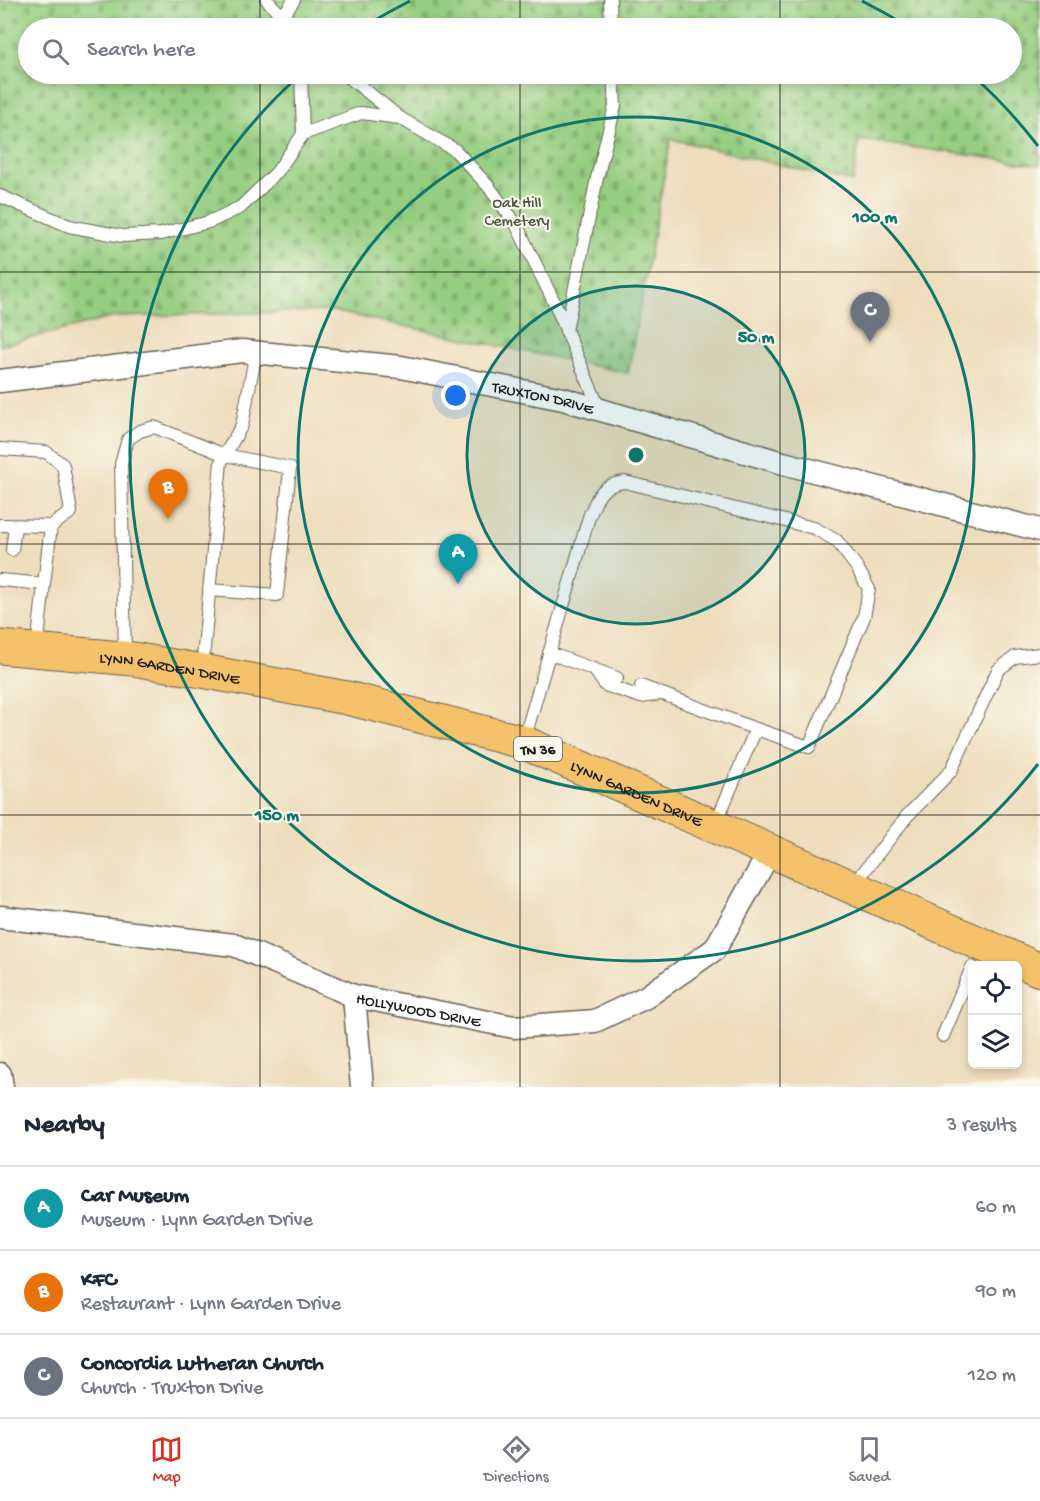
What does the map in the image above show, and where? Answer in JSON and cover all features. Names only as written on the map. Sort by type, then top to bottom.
[{"type":"main road","name":"LYNN GARDEN DRIVE","points":[[0,648],[125,658],[202,671],[347,698],[523,742],[852,887],[976,959],[1040,970]]},
{"type":"street","name":"TRUXTON DRIVE","points":[[0,381],[242,351],[401,367],[563,399],[783,463],[1040,530]]},
{"type":"street","name":"HOLLYWOOD DRIVE","points":[[0,917],[234,945],[354,996],[514,1027],[595,1021],[646,997],[715,949],[771,850]]},
{"type":"street","points":[[354,996],[362,1087]]},
{"type":"street","points":[[0,1074],[2,1087]]},
{"type":"lane","points":[[267,0],[282,17],[294,0]]},
{"type":"lane","points":[[610,0],[611,18]]},
{"type":"lane","points":[[301,84],[303,134]]},
{"type":"lane","points":[[358,84],[400,118],[455,150],[489,187],[516,224],[600,410]]},
{"type":"lane","points":[[566,331],[597,178],[615,106],[614,84]]},
{"type":"lane","points":[[0,196],[69,226],[122,236],[161,234],[209,222],[241,207],[277,172],[303,134],[361,113],[400,118]]},
{"type":"lane","points":[[202,671],[221,462],[242,425],[256,352]]},
{"type":"lane","points":[[125,658],[121,464],[128,439],[140,431],[154,427],[225,455],[290,468],[277,595],[209,591]]},
{"type":"lane","points":[[0,449],[46,452],[63,465],[71,512],[51,526],[0,525]]},
{"type":"lane","points":[[523,742],[589,517],[598,495],[611,484],[625,482],[814,528],[837,541],[869,589],[864,618],[809,747],[641,686]]},
{"type":"lane","points":[[12,550],[15,526]]},
{"type":"lane","points":[[37,651],[51,526]]},
{"type":"lane","points":[[7,579],[44,584]]},
{"type":"lane","points":[[549,653],[617,678]]},
{"type":"lane","points":[[852,887],[907,816],[951,771],[998,670],[1016,657],[1040,654]]},
{"type":"lane","points":[[594,669],[605,685],[641,697],[662,694]]},
{"type":"lane","points":[[714,826],[756,729]]},
{"type":"lane","points":[[943,1036],[976,959]]},
{"type":"green space","name":"Oak Hill Cemetery","points":[[0,0],[1040,0],[1040,165],[859,140],[853,182],[671,139],[628,373],[332,311],[114,317],[0,346]]},
{"type":"place","name":"Concordia Lutheran Church","points":[[870,342]]},
{"type":"place","name":"KFC","points":[[168,519]]},
{"type":"place","name":"Car Museum","points":[[458,584]]}]
